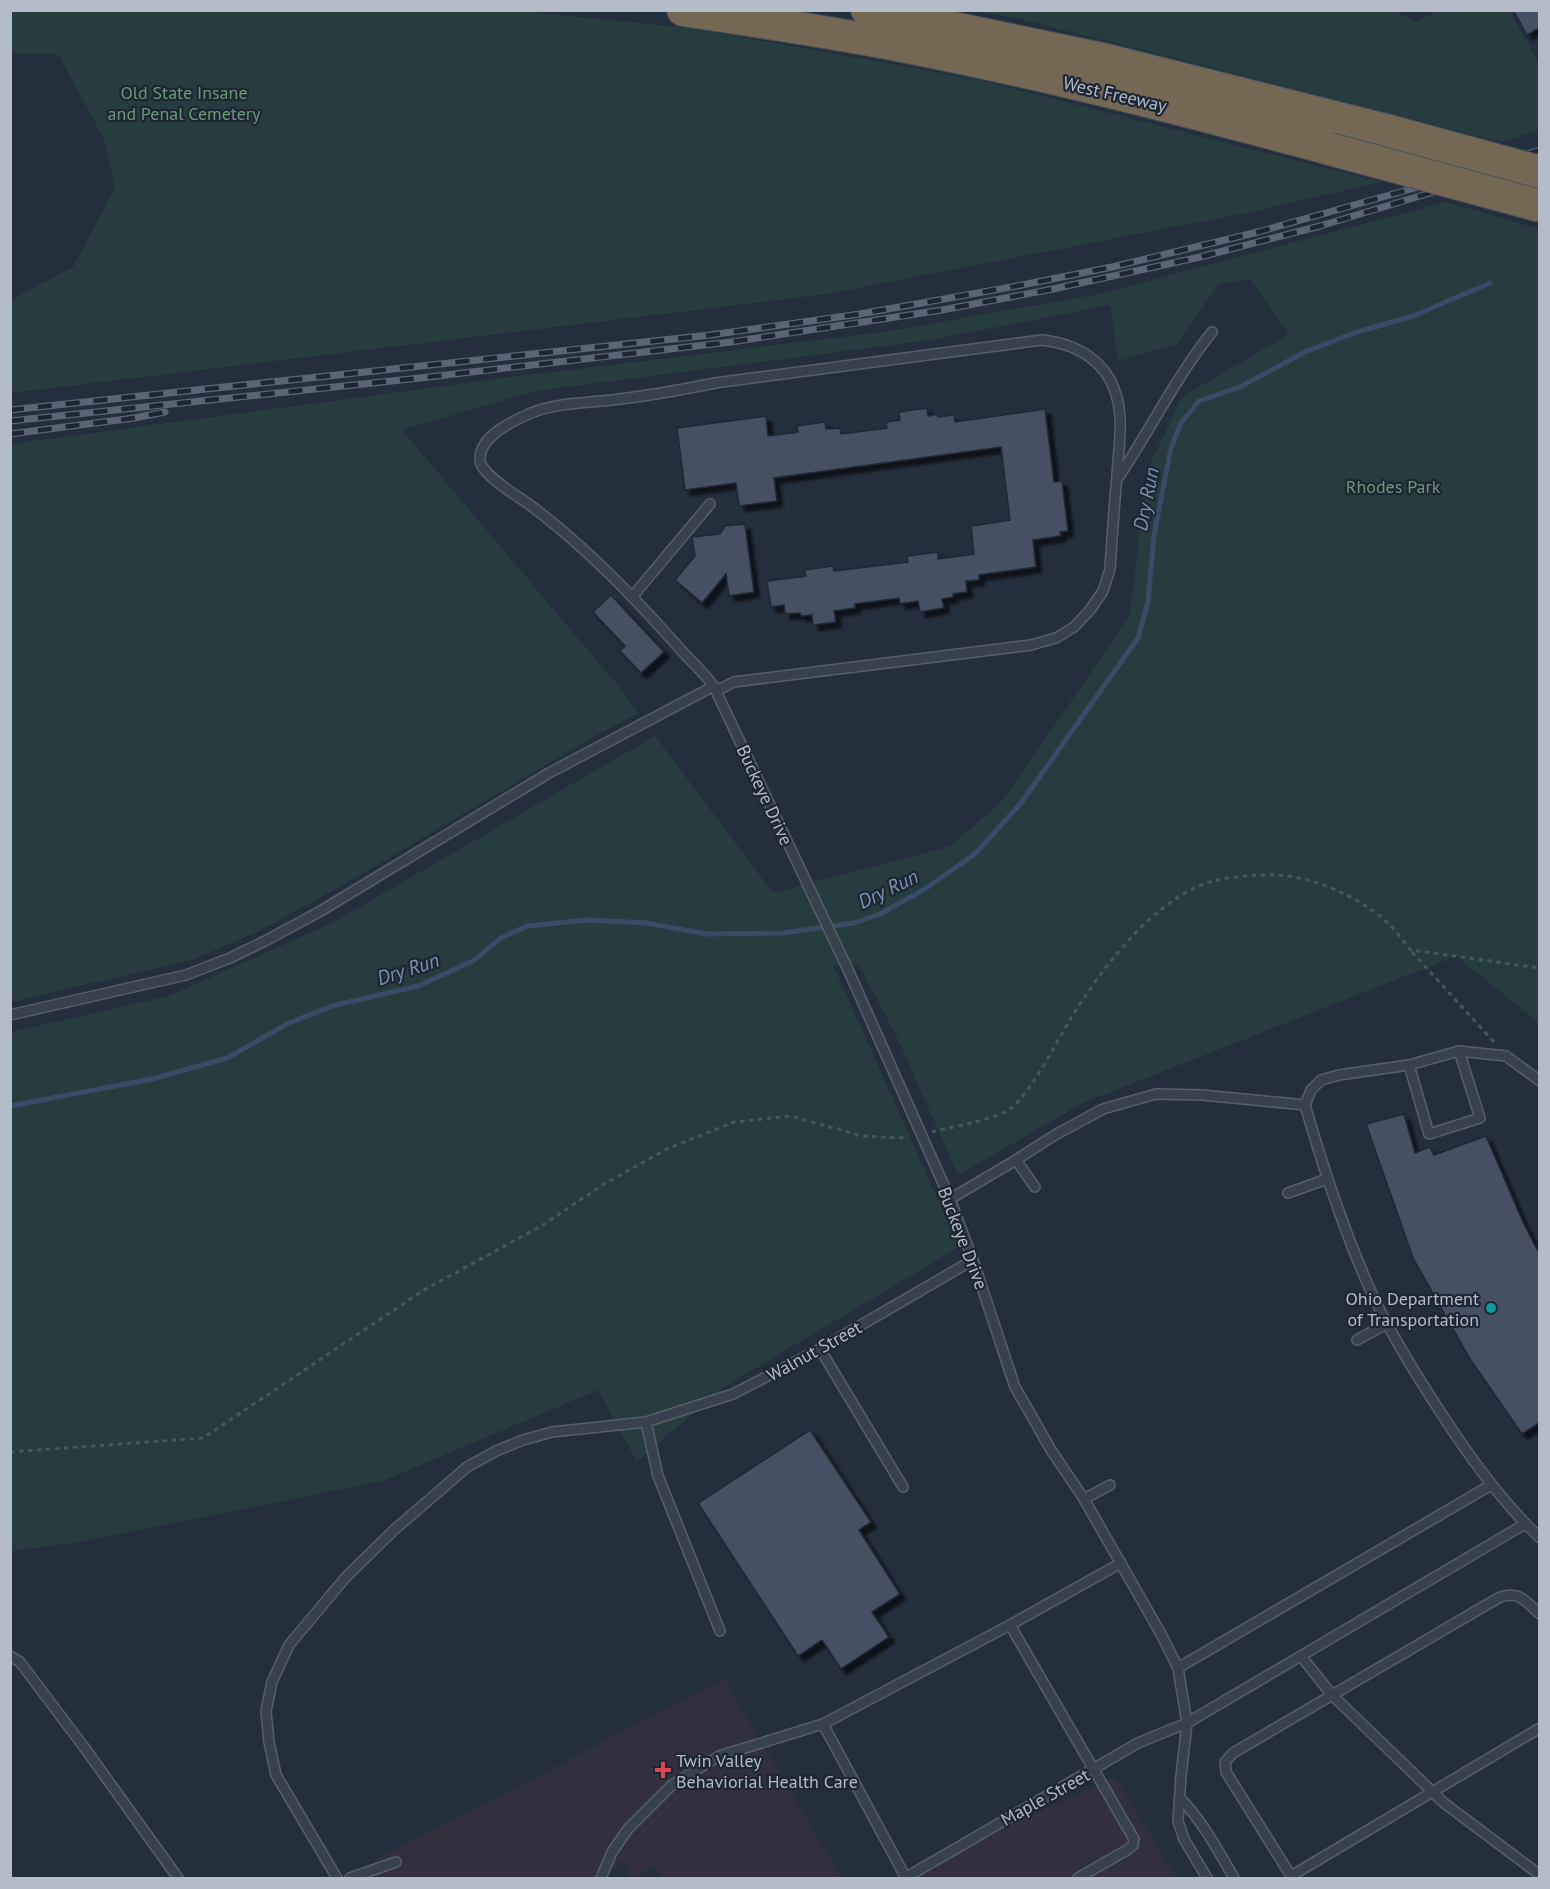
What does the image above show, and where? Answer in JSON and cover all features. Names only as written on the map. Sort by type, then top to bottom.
[{"type":"highway","name":"West Freeway","points":[[683,10],[904,46],[1126,95],[1539,206]]},
{"type":"highway","name":"West Freeway","points":[[867,10],[1107,60],[1386,130],[1539,172]]},
{"type":"lane","points":[[1116,480],[1142,443],[1195,353],[1212,332]]},
{"type":"lane","points":[[10,1015],[177,977],[239,954],[318,912],[549,773],[713,686],[1031,645],[1056,638],[1074,627],[1090,610],[1103,591],[1110,569],[1120,427],[1118,402],[1111,380],[1097,362],[1080,350],[1061,342],[1042,340],[715,383],[668,393],[557,406],[532,413],[510,424],[488,440],[482,450],[480,462],[484,470],[571,537],[632,597],[713,686]]},
{"type":"lane","points":[[632,597],[710,504]]},
{"type":"lane","name":"Buckeye Drive","points":[[713,686],[850,974],[950,1199],[973,1260],[1015,1388],[1051,1450],[1084,1499],[1178,1668],[1187,1723],[1178,1821],[1184,1839],[1207,1878]]},
{"type":"lane","points":[[1409,1065],[1429,1134],[1480,1118],[1459,1051]]},
{"type":"lane","points":[[1539,1081],[1506,1056],[1459,1051],[1409,1065],[1339,1075],[1321,1080],[1311,1090],[1305,1105],[1327,1179],[1366,1280],[1388,1323],[1463,1448],[1491,1485],[1539,1538]]},
{"type":"lane","points":[[950,1199],[1055,1134],[1102,1109],[1156,1094],[1202,1095],[1305,1105]]},
{"type":"lane","points":[[1016,1160],[1035,1187]]},
{"type":"lane","points":[[1288,1193],[1327,1179]]},
{"type":"lane","name":"Walnut Street","points":[[337,1878],[276,1774],[269,1742],[266,1712],[272,1682],[289,1645],[346,1577],[394,1530],[467,1467],[496,1451],[552,1432],[646,1422],[733,1394],[820,1349],[973,1260]]},
{"type":"lane","points":[[1357,1340],[1388,1323]]},
{"type":"lane","points":[[820,1349],[903,1487]]},
{"type":"lane","points":[[646,1422],[660,1483],[720,1631]]},
{"type":"lane","points":[[1084,1499],[1110,1485]]},
{"type":"lane","points":[[1178,1668],[1491,1485]]},
{"type":"lane","name":"Maple Street","points":[[906,1878],[1138,1743],[1187,1723],[1525,1524]]},
{"type":"lane","points":[[601,1878],[612,1852],[628,1828],[672,1785],[719,1756],[823,1724],[1121,1563]]},
{"type":"lane","points":[[1539,1614],[1521,1597],[1511,1593],[1500,1597],[1233,1753],[1225,1762],[1226,1772],[1290,1878],[1539,1728]]},
{"type":"lane","points":[[1010,1625],[1134,1839],[1133,1845],[1078,1878]]},
{"type":"lane","points":[[10,1656],[20,1662],[178,1878]]},
{"type":"lane","points":[[1301,1656],[1332,1695],[1432,1792],[1539,1875]]},
{"type":"lane","points":[[823,1724],[906,1878]]},
{"type":"lane","points":[[1180,1798],[1196,1814],[1234,1878]]},
{"type":"lane","points":[[350,1878],[396,1862]]},
{"type":"path","points":[[10,1452],[203,1438],[424,1290],[543,1225],[604,1184],[667,1149],[734,1122],[790,1116],[862,1136],[898,1138],[921,1135],[987,1119],[1013,1108],[1044,1066],[1078,1008],[1137,932],[1166,907],[1204,884],[1243,876],[1270,874],[1297,877],[1326,885],[1352,898],[1382,917],[1506,1056]]},
{"type":"path","points":[[1411,950],[1532,965],[1539,968]]},
{"type":"shaded area","name":"Twin Valley Behaviorial Health Care","points":[[724,1679],[842,1878],[661,1878],[654,1866],[632,1878],[622,1862],[596,1878],[341,1878]]},
{"type":"shaded area","points":[[1115,1777],[1177,1878],[892,1878]]},
{"type":"green space","points":[[1393,10],[1415,22],[1437,11],[1510,11],[1539,64],[1539,130],[1502,142],[1028,21],[978,11]]},
{"type":"green space","name":"Old State Insane and Penal Cemetery","points":[[11,11],[523,11],[696,29],[975,79],[1381,182],[1251,212],[827,294],[11,393],[11,300],[73,267],[115,188],[104,139],[58,54],[11,54]]},
{"type":"green space","name":"Rhodes Park","points":[[1446,202],[1539,229],[1539,1026],[1534,1019],[1456,956],[1083,1103],[958,1175],[895,1033],[858,964],[833,965],[959,1247],[719,1390],[637,1462],[598,1390],[383,1481],[74,1543],[11,1551],[11,1032],[169,996],[330,924],[655,736],[773,893],[951,846],[1003,800],[1130,616],[1146,472],[1182,397],[1289,334],[1250,279],[1218,285],[1177,344],[1118,361],[1110,305],[931,340],[535,391],[402,430],[620,688],[638,713],[341,886],[257,932],[192,960],[11,1002],[10,446],[25,442],[504,378],[884,332],[1099,294]]},
{"type":"building","points":[[1513,10],[1539,10],[1539,28],[1527,35]]},
{"type":"building","points":[[927,408],[928,416],[954,415],[955,422],[1045,409],[1054,482],[1062,481],[1068,531],[1060,532],[1061,536],[1033,540],[1036,567],[979,575],[979,580],[966,581],[967,592],[953,594],[953,597],[942,599],[944,608],[920,612],[918,601],[900,604],[899,598],[855,604],[855,608],[834,611],[836,622],[813,625],[812,615],[785,614],[784,605],[771,607],[767,581],[806,576],[804,570],[833,566],[834,571],[908,562],[907,556],[938,552],[938,559],[974,554],[971,526],[1010,520],[1001,447],[774,478],[777,501],[739,506],[736,483],[685,490],[677,428],[766,416],[768,436],[798,432],[797,426],[825,422],[826,429],[840,428],[841,434],[887,428],[886,422],[900,420],[899,412]]},
{"type":"building","points":[[745,524],[754,592],[729,596],[726,574],[702,603],[675,580],[695,556],[692,537],[720,534],[725,526]]},
{"type":"building","points":[[611,595],[664,652],[641,673],[620,651],[625,646],[593,612]]},
{"type":"building","name":"Ohio Department of Transportation","points":[[1404,1114],[1415,1153],[1430,1147],[1434,1155],[1486,1136],[1539,1253],[1539,1423],[1522,1434],[1470,1359],[1413,1258],[1366,1124]]},
{"type":"building","points":[[810,1430],[871,1522],[859,1530],[900,1594],[872,1612],[889,1637],[841,1669],[822,1640],[798,1656],[698,1503]]},
{"type":"waterway","name":"Dry Run","points":[[10,1106],[152,1079],[227,1058],[289,1023],[332,1006],[418,986],[473,961],[501,938],[527,926],[587,920],[646,923],[707,934],[783,933],[854,923],[880,914],[925,889],[976,853],[1021,803],[1138,638],[1148,602],[1154,535],[1171,448],[1181,423],[1199,401],[1240,387],[1305,352],[1354,333],[1413,316],[1490,283]]},
{"type":"railway","points":[[10,410],[710,335],[860,314],[1112,267],[1258,232],[1540,150]]},
{"type":"railway","points":[[10,421],[420,378],[731,342],[942,310],[1200,257],[1320,226],[1540,160]]},
{"type":"railway","points":[[10,434],[165,412]]},
{"type":"place","name":"Ohio Department of Transportation","points":[[1491,1308]]},
{"type":"place","name":"Twin Valley Behaviorial Health Care","points":[[663,1770]]}]
